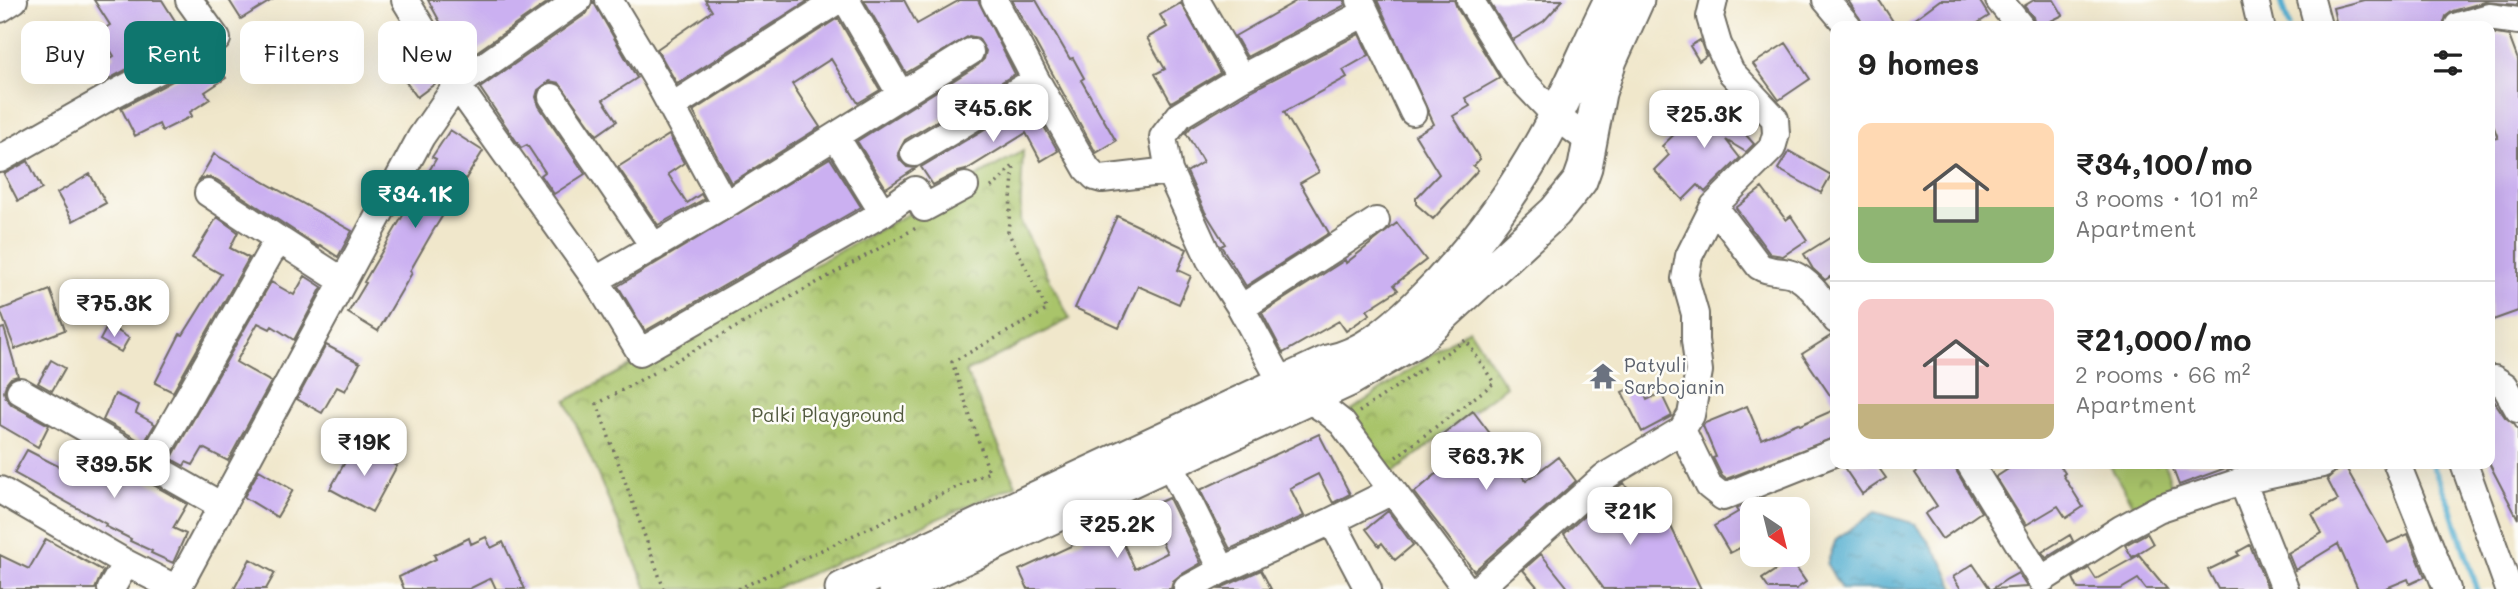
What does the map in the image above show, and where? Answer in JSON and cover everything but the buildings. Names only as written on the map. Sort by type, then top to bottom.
[{"type":"main road","points":[[896,589],[1068,496],[1169,462],[1295,390],[1328,362],[1353,355],[1401,321],[1464,257],[1536,151],[1611,0]]},
{"type":"main road","points":[[842,589],[1068,496],[1295,390],[1386,360],[1416,340],[1555,212],[1580,181],[1600,93],[1637,0]]},
{"type":"street","points":[[0,9],[13,0]]},
{"type":"street","points":[[0,159],[216,39],[189,0]]},
{"type":"street","points":[[405,0],[457,85],[596,279],[640,352],[883,213],[915,190],[925,208],[974,188]]},
{"type":"street","points":[[0,490],[126,563],[177,589],[421,137],[457,85],[578,0]]},
{"type":"street","points":[[609,0],[725,205]]},
{"type":"street","points":[[671,107],[838,0]]},
{"type":"street","points":[[846,0],[901,95]]},
{"type":"street","points":[[994,0],[1073,148],[1095,177],[1102,179],[1169,171]]},
{"type":"street","points":[[1196,0],[1241,78]]},
{"type":"street","points":[[1470,0],[1515,73],[1555,114],[1590,142]]},
{"type":"street","points":[[1478,589],[1604,477],[1682,430],[1691,415],[1699,371],[1695,314],[1685,279],[1689,256],[1714,206],[1772,148],[1776,134],[1775,119],[1731,72],[1710,17],[1714,0]]},
{"type":"street","points":[[1826,0],[1844,21]]},
{"type":"street","points":[[1999,0],[2016,21]]},
{"type":"street","points":[[2255,0],[2260,21]]},
{"type":"street","points":[[2311,0],[2317,21]]},
{"type":"street","points":[[1413,112],[1362,6],[1180,115],[1163,136],[1169,171],[1210,260],[1295,390],[1342,423],[1466,589]]},
{"type":"street","points":[[2475,21],[2489,17],[2518,21]]},
{"type":"street","points":[[596,279],[725,205],[970,52]]},
{"type":"street","points":[[914,153],[1036,80]]},
{"type":"street","points":[[552,97],[654,247]]},
{"type":"street","points":[[836,137],[883,213]]},
{"type":"street","points":[[208,194],[343,281]]},
{"type":"street","points":[[1714,206],[1759,266],[1768,271],[1791,274],[1807,283],[1830,312]]},
{"type":"street","points":[[1241,308],[1376,221]]},
{"type":"street","points":[[149,466],[270,253],[281,241]]},
{"type":"street","points":[[2495,380],[2505,386],[2518,409]]},
{"type":"street","points":[[20,391],[222,506]]},
{"type":"street","points":[[1682,430],[1709,486],[1723,497],[1830,454]]},
{"type":"street","points":[[1169,462],[1218,561],[1218,572]]},
{"type":"street","points":[[1982,469],[2044,584],[2121,529],[2158,509],[2242,481],[2298,469]]},
{"type":"street","points":[[2399,469],[2447,589]]},
{"type":"street","points":[[2466,469],[2510,589]]},
{"type":"street","points":[[1187,589],[1218,572],[1332,521],[1384,481]]},
{"type":"street","points":[[2242,481],[2285,589]]},
{"type":"street","points":[[1332,521],[1368,589]]},
{"type":"street","points":[[111,589],[126,563]]},
{"type":"path","points":[[738,589],[989,472],[952,362],[1047,310],[1009,232],[1014,165],[996,184],[974,188]]},
{"type":"path","points":[[664,589],[597,404],[924,224]]},
{"type":"path","points":[[1353,416],[1466,340],[1494,383],[1384,481]]},
{"type":"green space","name":"Palki Playground","points":[[1023,151],[1020,221],[1070,319],[966,372],[1016,485],[775,589],[647,589],[566,401]]},
{"type":"green space","points":[[1469,329],[1506,386],[1390,475],[1343,416]]},
{"type":"green space","points":[[2112,469],[2166,469],[2174,495],[2137,512]]},
{"type":"water","points":[[1875,512],[1916,524],[1942,561],[1955,589],[1841,589],[1827,564],[1836,539]]},
{"type":"waterway","points":[[2281,0],[2287,21]]},
{"type":"waterway","points":[[2434,469],[2450,505],[2477,589]]},
{"type":"place","name":"Patyuli Sarbojanin","points":[[1603,376]]}]
